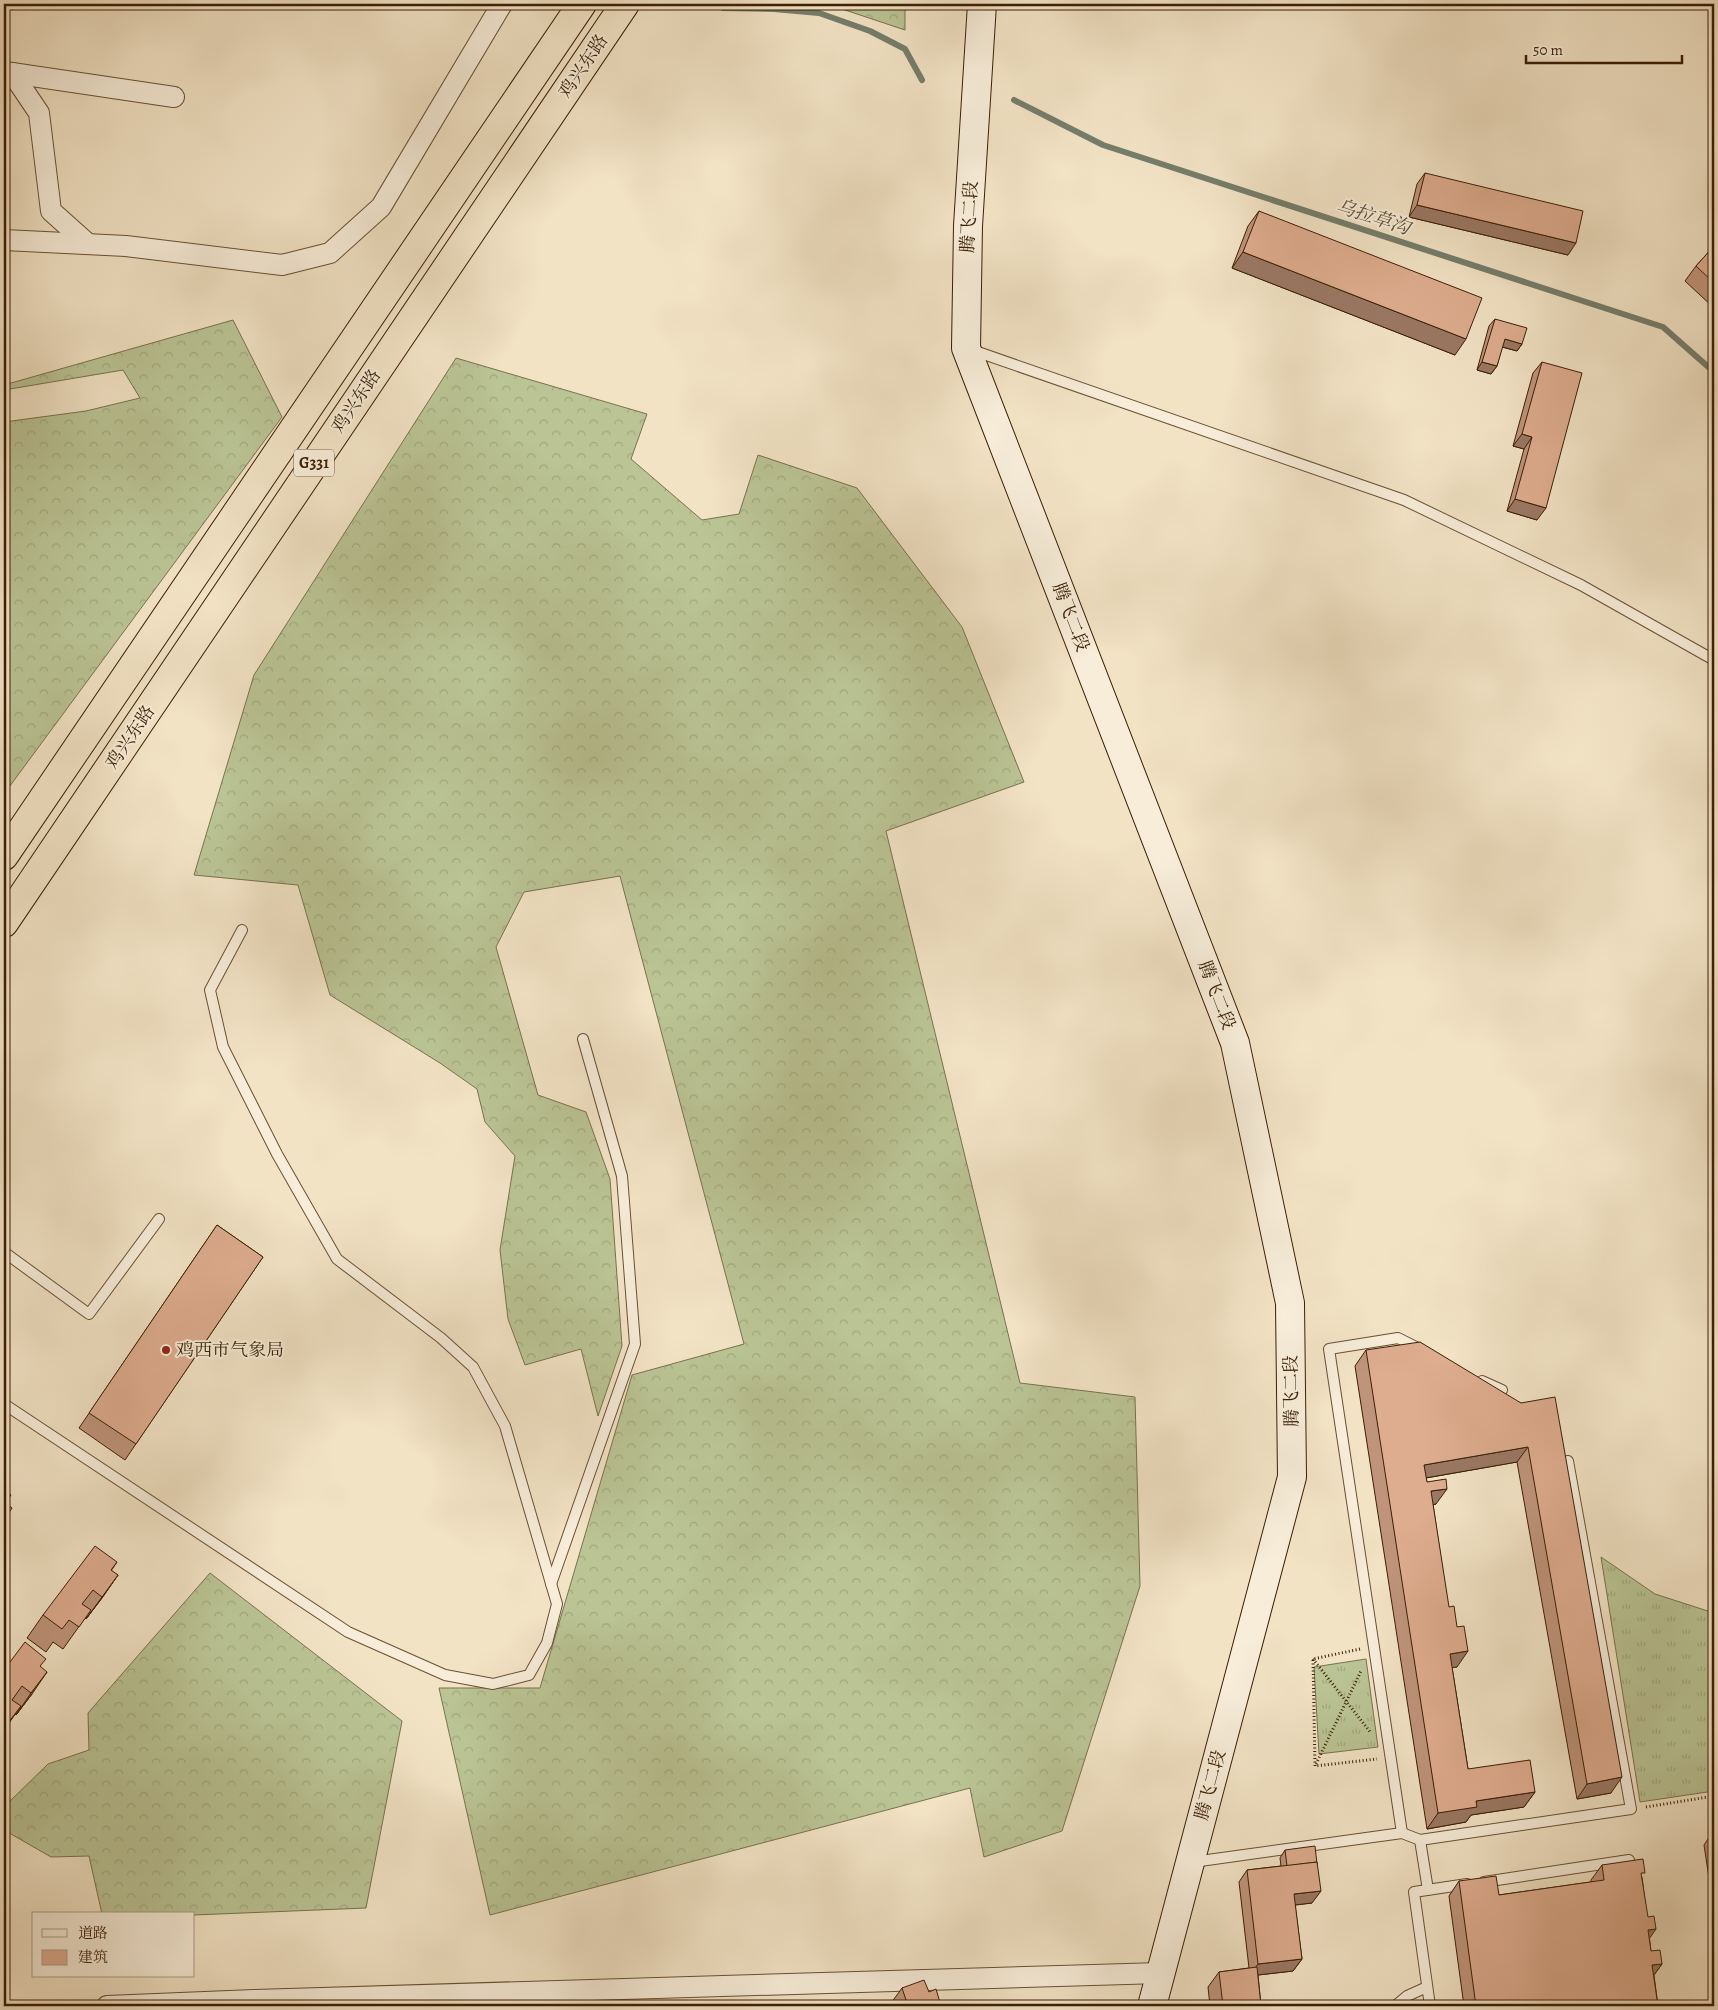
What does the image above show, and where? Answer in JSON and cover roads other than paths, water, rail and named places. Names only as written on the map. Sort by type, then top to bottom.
[{"type":"highway","name":"鸡兴东路","points":[[4,856],[582,4]]},
{"type":"highway","name":"鸡兴东路","points":[[4,923],[625,4]]},
{"type":"street","points":[[4,240],[126,246],[282,265],[330,253],[381,207],[502,4]]},
{"type":"street","name":"腾飞二段","points":[[982,4],[968,226],[966,348],[1235,1043],[1290,1303],[1292,1477],[1152,2006]]},
{"type":"street","points":[[8,72],[39,113],[51,211],[88,244]]},
{"type":"street","points":[[8,72],[174,96]]},
{"type":"street","points":[[108,2006],[254,2003],[1160,1973]]},
{"type":"lane","points":[[966,348],[1404,500],[1581,586],[1714,660]]},
{"type":"lane","points":[[4,1404],[348,1632],[445,1675],[493,1684],[529,1675],[547,1643],[557,1604],[505,1426],[473,1367],[441,1338],[337,1259],[277,1154],[223,1047],[210,990],[242,930]]},
{"type":"lane","points":[[551,1584],[635,1344],[622,1176],[583,1039]]},
{"type":"lane","points":[[4,1252],[90,1314],[158,1219]]},
{"type":"lane","points":[[1402,1833],[1329,1349],[1398,1338],[1433,1356]]},
{"type":"lane","points":[[1476,1377],[1502,1390]]},
{"type":"lane","points":[[1190,1863],[1402,1833],[1420,1840],[1631,1809],[1568,1461]]},
{"type":"lane","points":[[1420,1840],[1428,1890]]},
{"type":"lane","points":[[1430,2006],[1414,1892],[1629,1860]]},
{"type":"lane","points":[[1395,2006],[1407,1996],[1427,1987]]},
{"type":"waterway","points":[[723,8],[774,9],[819,13],[870,31],[905,49],[922,80]]},
{"type":"waterway","name":"乌拉草沟","points":[[1014,100],[1103,145],[1663,327],[1714,372]]},
{"type":"place","name":"鸡西市气象局","points":[[166,1350]]}]
